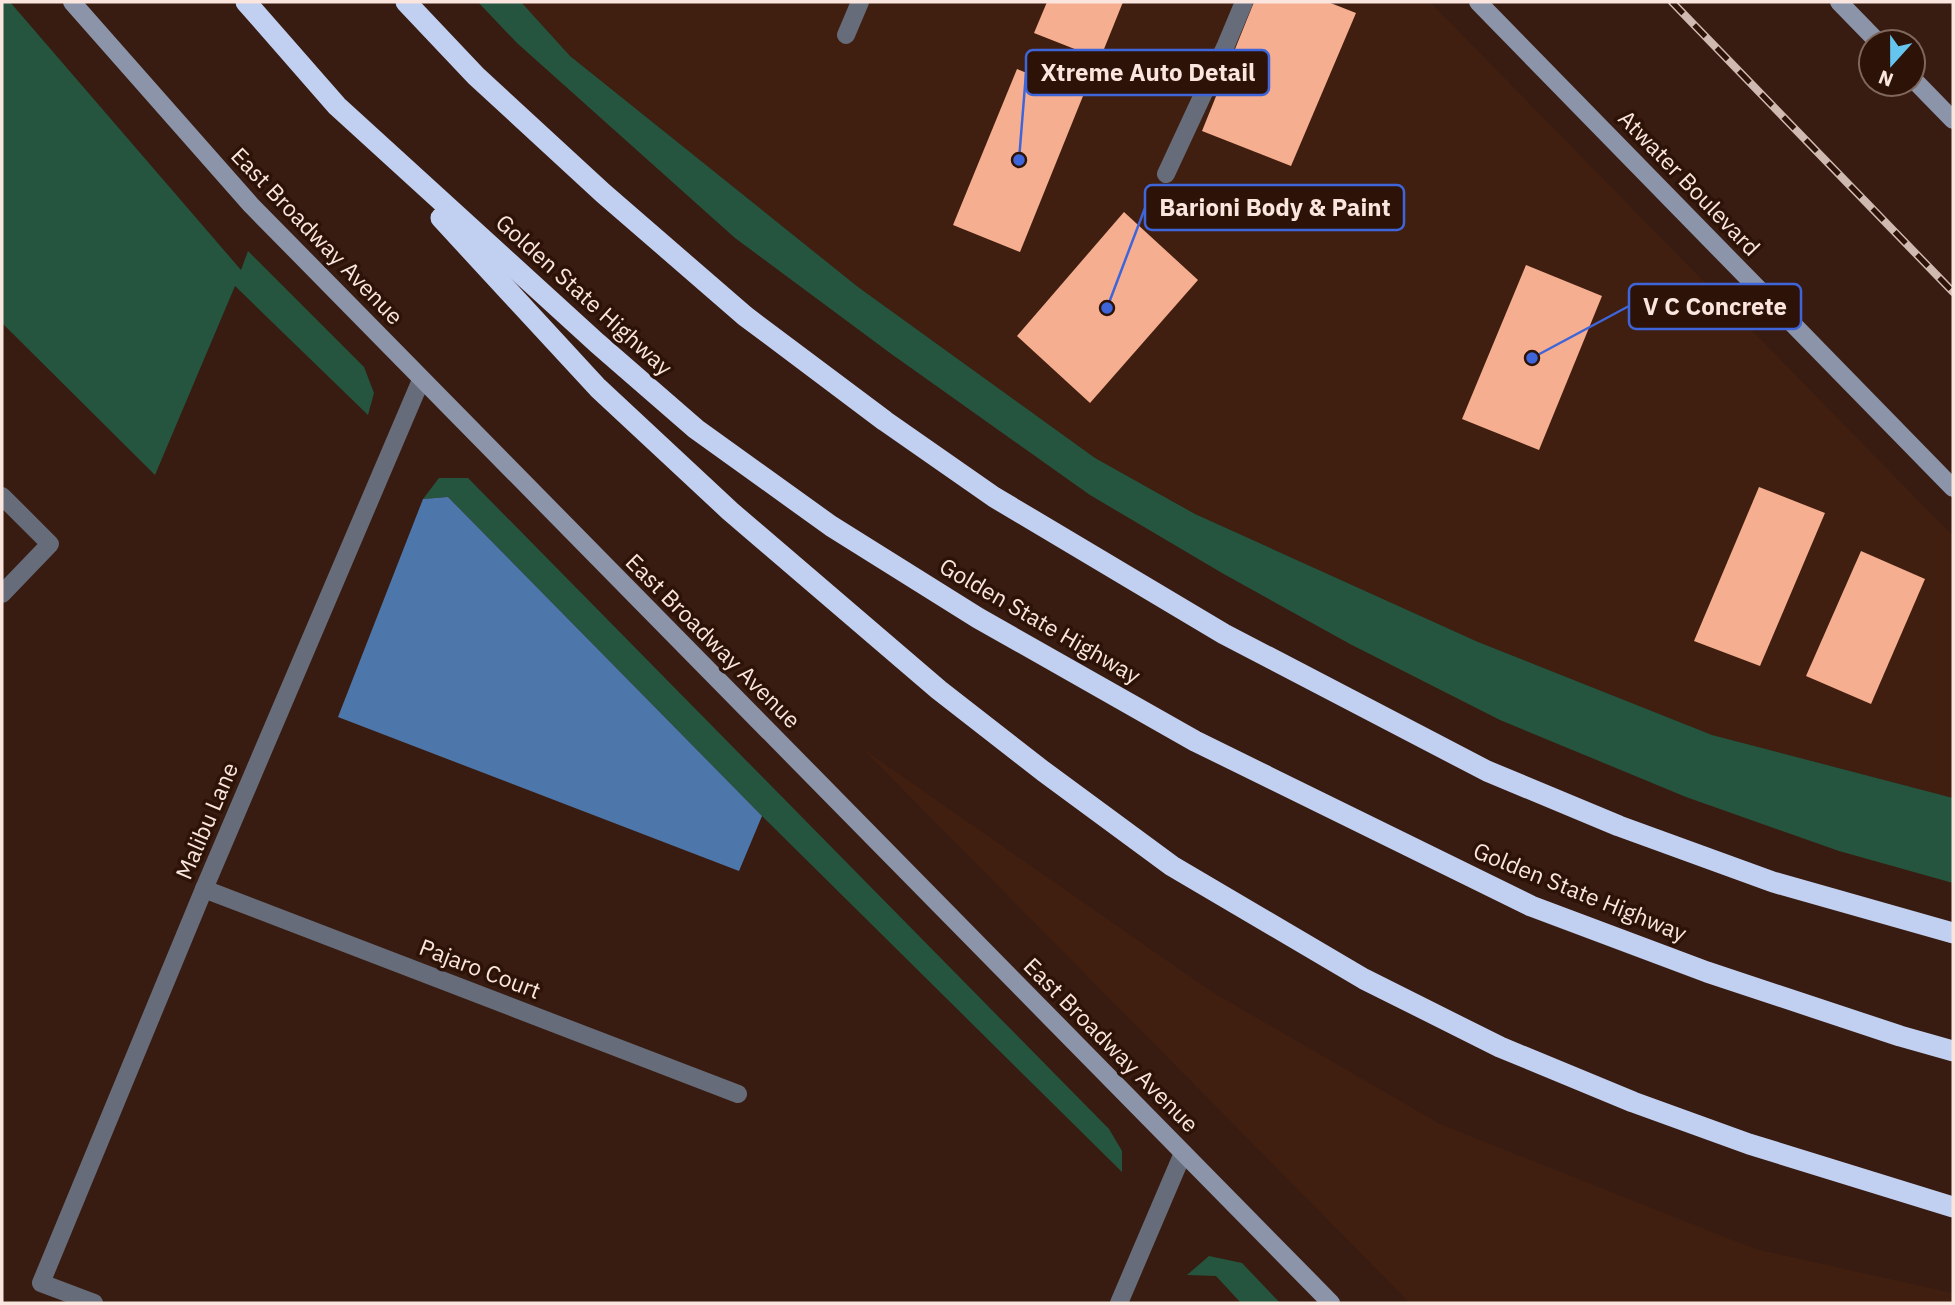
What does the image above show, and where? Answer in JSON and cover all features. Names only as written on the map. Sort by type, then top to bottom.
[{"type":"highway","name":"Golden State Highway","points":[[246,2],[337,106],[597,343],[696,429],[831,526],[978,618],[1195,741],[1531,906],[1707,972],[1953,1052]]},
{"type":"highway","points":[[406,2],[486,85],[603,193],[745,316],[885,421],[994,498],[1224,634],[1487,771],[1619,826],[1773,882],[1953,933]]},
{"type":"highway","points":[[337,106],[598,388],[730,511],[939,690],[1172,866],[1364,979],[1500,1047],[1633,1102],[1749,1144],[1953,1208]]},
{"type":"main road","name":"East Broadway Avenue","points":[[72,2],[251,205],[1331,1303]]},
{"type":"main road","name":"Atwater Boulevard","points":[[1478,2],[1953,488]]},
{"type":"main road","points":[[1839,2],[1864,28]]},
{"type":"main road","points":[[1927,93],[1953,120]]},
{"type":"street","points":[[846,35],[860,2]]},
{"type":"street","points":[[1166,174],[1244,2]]},
{"type":"street","name":"Malibu Lane","points":[[94,1303],[41,1283],[204,889],[421,380]]},
{"type":"street","points":[[2,496],[50,544],[2,594]]},
{"type":"street","name":"Pajaro Court","points":[[204,889],[738,1094]]},
{"type":"street","points":[[1119,1303],[1183,1153]]},
{"type":"shaded area","points":[[521,2],[1430,2],[1953,536],[1953,798],[1712,735],[1478,642],[1195,514],[1095,458],[858,287],[570,56]]},
{"type":"shaded area","points":[[863,749],[1212,992],[1440,1124],[1755,1249],[1953,1293],[1953,1303],[1410,1303]]},
{"type":"green space","points":[[2,2],[10,2],[241,270],[248,251],[364,367],[374,393],[368,415],[235,286],[155,475],[2,323]]},
{"type":"green space","points":[[478,2],[521,2],[570,56],[858,287],[1095,458],[1195,514],[1478,642],[1712,735],[1953,798],[1953,883],[1839,851],[1686,797],[1500,720],[1350,644],[1090,495],[890,353],[735,238],[517,43]]},
{"type":"green space","points":[[439,478],[468,478],[1109,1129],[1122,1151],[1122,1172],[762,816],[448,497],[423,499]]},
{"type":"green space","points":[[1209,1256],[1242,1263],[1280,1303],[1241,1303],[1216,1276],[1187,1275]]},
{"type":"water","points":[[448,497],[762,816],[739,871],[338,717],[423,499]]},
{"type":"building","points":[[1047,2],[1123,2],[1100,59],[1034,33]]},
{"type":"building","points":[[1254,2],[1328,2],[1356,13],[1291,166],[1202,131]]},
{"type":"building","points":[[1017,69],[1083,96],[1020,252],[953,225]]},
{"type":"building","points":[[1124,212],[1198,280],[1090,403],[1017,336]]},
{"type":"building","points":[[1526,265],[1602,296],[1539,450],[1462,419]]},
{"type":"building","points":[[1759,487],[1825,513],[1760,666],[1694,641]]},
{"type":"building","points":[[1861,551],[1925,579],[1871,704],[1806,676]]},
{"type":"railway","points":[[1672,2],[1953,292]]},
{"type":"place","name":"Xtreme Auto Detail","points":[[1019,160]]},
{"type":"place","name":"Barioni Body & Paint","points":[[1107,308]]},
{"type":"place","name":"V C Concrete","points":[[1532,358]]}]
